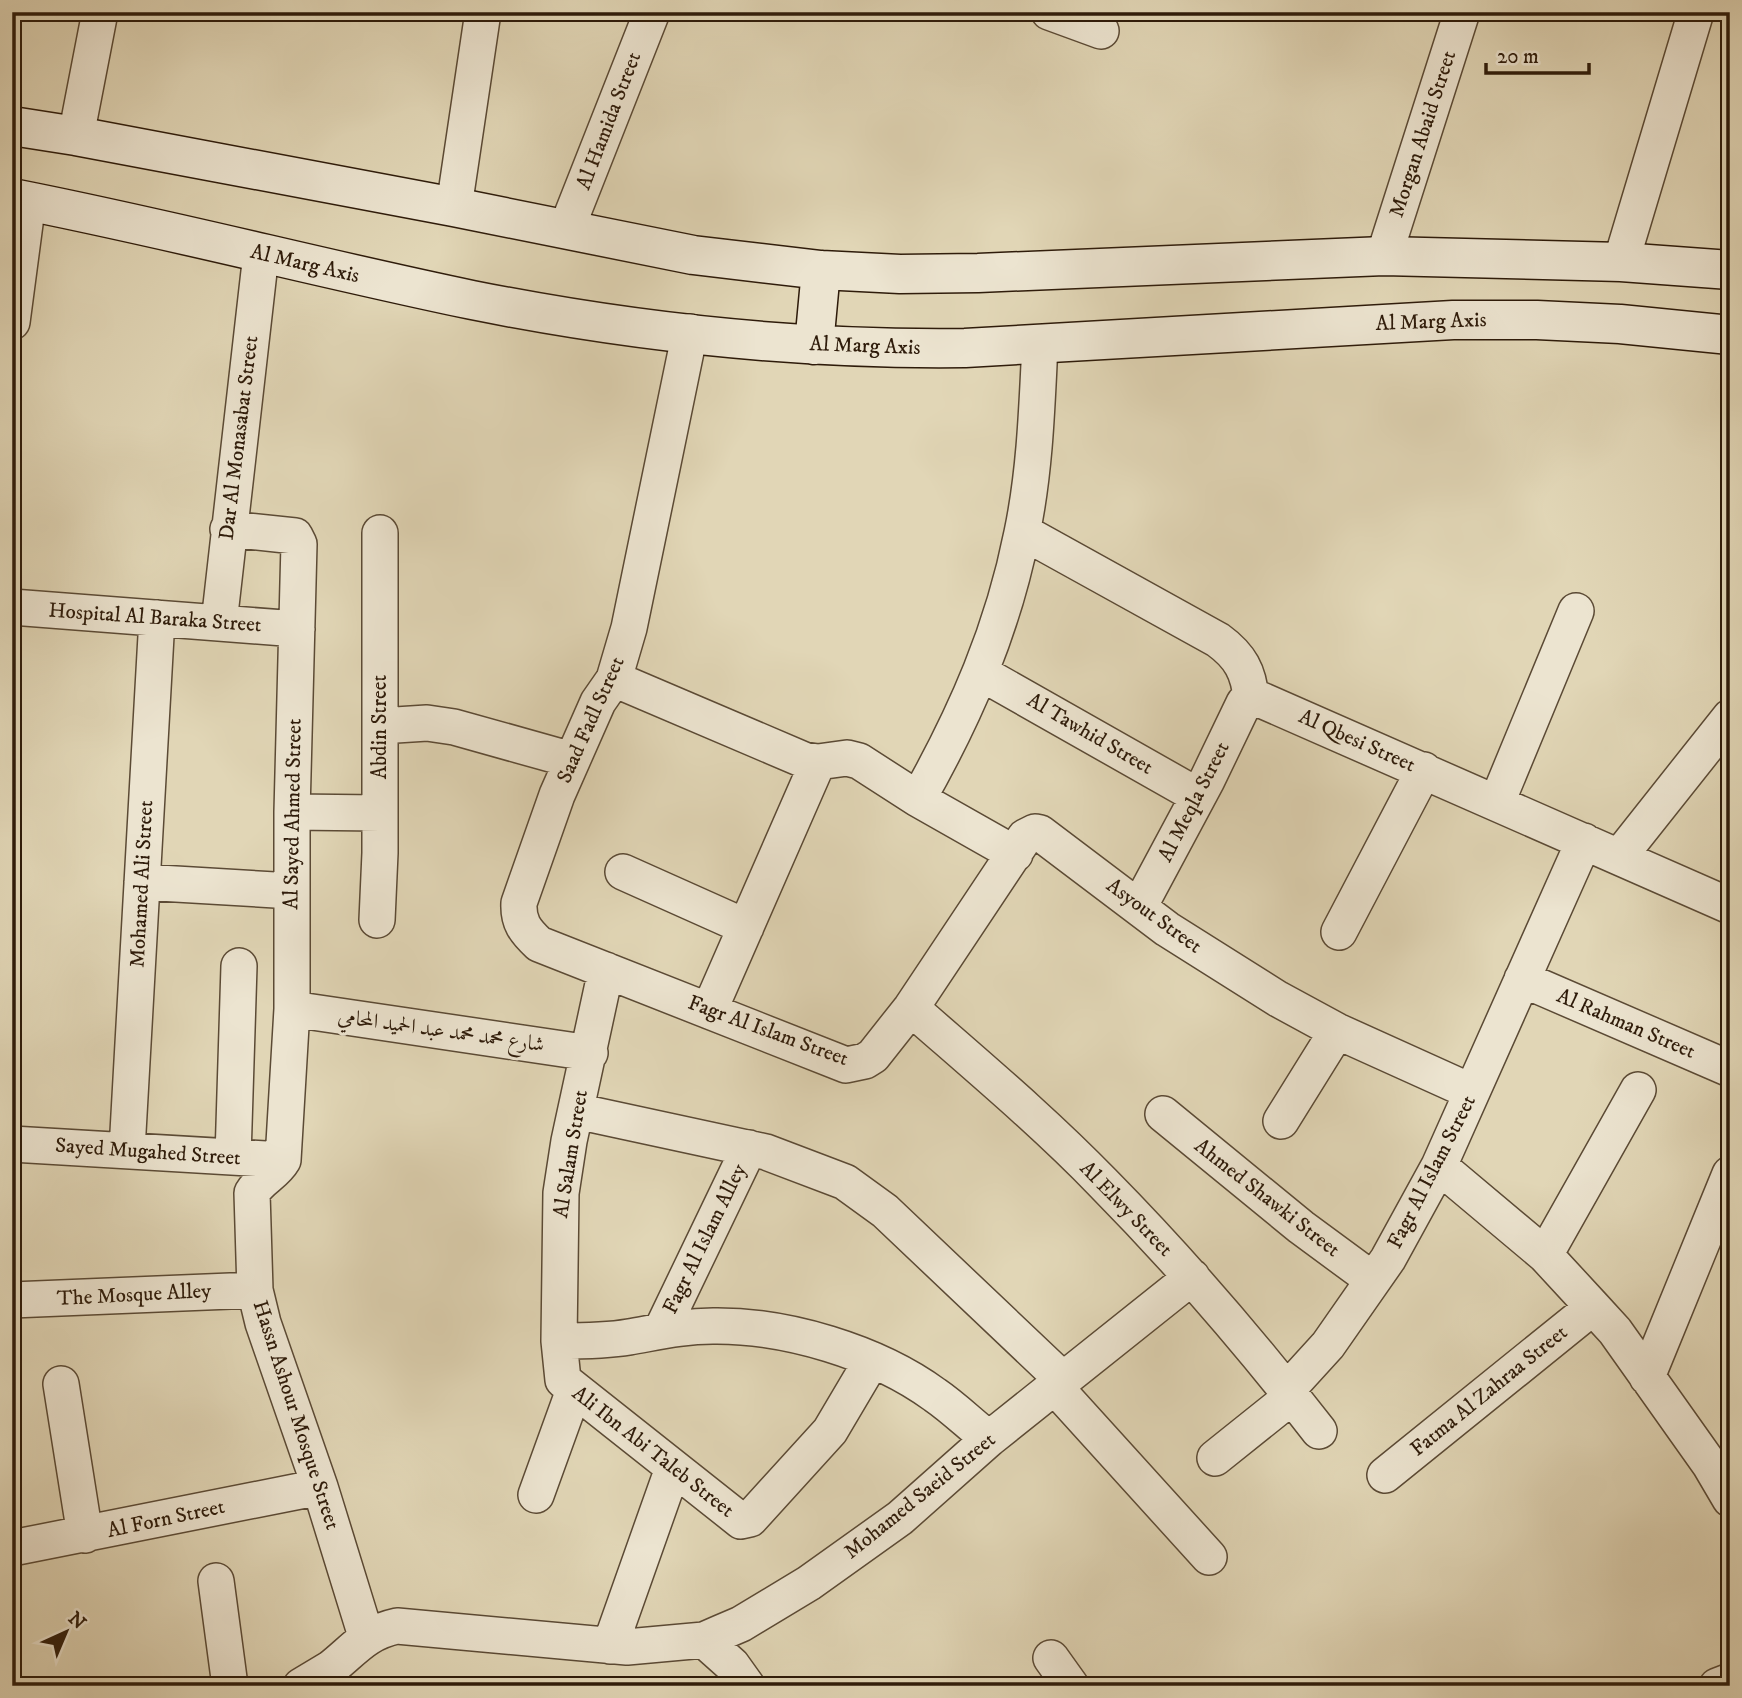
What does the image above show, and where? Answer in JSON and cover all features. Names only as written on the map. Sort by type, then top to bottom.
[{"type":"main road","points":[[12,126],[454,207],[693,255],[821,270],[900,274],[978,273],[1384,256],[1621,262],[1730,270]]},
{"type":"main road","name":"Al Marg Axis","points":[[20,200],[475,300],[582,318],[814,345],[890,349],[965,348],[1453,320],[1620,324],[1730,335]]},
{"type":"main road","points":[[814,345],[821,270]]},
{"type":"street","points":[[76,136],[100,12]]},
{"type":"street","points":[[454,207],[483,12]]},
{"type":"street","name":"Al Hamida Street","points":[[566,230],[652,12]]},
{"type":"street","points":[[1049,12],[1101,32]]},
{"type":"street","name":"Morgan Abaid Street","points":[[1384,256],[1462,12]]},
{"type":"street","points":[[1621,262],[1696,12]]},
{"type":"street","points":[[12,322],[20,200]]},
{"type":"street","name":"Dar Al Monasabat Street","points":[[219,623],[261,254]]},
{"type":"street","name":"Saad Fadl Street","points":[[606,970],[539,944],[524,930],[519,918],[519,902],[557,795],[598,702],[614,679],[629,628],[690,332]]},
{"type":"street","points":[[918,799],[952,737],[981,673],[1005,603],[1023,533],[1033,460],[1041,343]]},
{"type":"street","name":"Al Sayed Ahmed Street","points":[[228,528],[289,535],[298,539],[292,812],[292,1009],[284,1160]]},
{"type":"street","name":"Abdin Street","points":[[377,920],[380,813],[380,533]]},
{"type":"street","points":[[1023,533],[1232,650],[1243,664],[1250,681],[1251,698]]},
{"type":"street","name":"Hospital Al Baraka Street","points":[[12,607],[297,629]]},
{"type":"street","points":[[1496,802],[1576,611]]},
{"type":"street","name":"Mohamed Ali Street","points":[[127,1150],[157,618]]},
{"type":"street","name":"Al Tawhid Street","points":[[981,673],[1198,796]]},
{"type":"street","points":[[614,679],[804,760],[818,762],[846,758],[859,761],[918,799],[1015,854]]},
{"type":"street","name":"Al Qbesi Street","points":[[1251,698],[1259,699],[1424,770],[1730,906]]},
{"type":"street","name":"Al Meqla Street","points":[[1139,907],[1244,703],[1251,698]]},
{"type":"street","points":[[1619,857],[1730,717]]},
{"type":"street","points":[[380,726],[427,723],[454,727],[572,760]]},
{"type":"street","points":[[709,1011],[818,762]]},
{"type":"street","points":[[1339,932],[1424,770]]},
{"type":"street","points":[[292,812],[380,813]]},
{"type":"street","name":"Asyout Street","points":[[911,1008],[1025,837],[1031,833],[1040,833],[1167,929],[1278,999],[1337,1031],[1472,1092]]},
{"type":"street","name":"Fagr Al Islam Street","points":[[1215,1458],[1280,1406],[1287,1390],[1328,1345],[1388,1259],[1439,1166],[1584,841]]},
{"type":"street","points":[[624,872],[746,927]]},
{"type":"street","points":[[142,882],[292,891]]},
{"type":"street","points":[[233,1157],[239,966]]},
{"type":"street","name":"Fagr Al Islam Street","points":[[606,970],[846,1065],[865,1061],[873,1056],[911,1008]]},
{"type":"street","name":"Al Salam Street","points":[[559,1341],[561,1193],[606,970]]},
{"type":"street","name":"Al Rahman Street","points":[[1522,979],[1730,1069]]},
{"type":"street","name":"Al Elwy Street","points":[[911,1008],[1009,1093],[1103,1182],[1192,1277],[1319,1431]]},
{"type":"street","name":"شارع محمد محمد عبد الحميد المحامي","points":[[292,1009],[590,1053]]},
{"type":"street","points":[[1281,1121],[1337,1031]]},
{"type":"street","points":[[1545,1255],[1638,1090]]},
{"type":"street","points":[[576,1111],[748,1149],[807,1166],[845,1182],[875,1204],[1058,1383],[1209,1557]]},
{"type":"street","name":"Ahmed Shawki Street","points":[[1163,1114],[1301,1227],[1373,1280]]},
{"type":"street","name":"Sayed Mugahed Street","points":[[12,1144],[284,1160]]},
{"type":"street","name":"Fagr Al Islam Alley","points":[[662,1329],[748,1149]]},
{"type":"street","name":"Hassn Ashour Mosque Street","points":[[284,1160],[272,1174],[257,1184],[252,1194],[255,1290],[263,1323],[320,1486],[366,1636]]},
{"type":"street","points":[[1439,1166],[1545,1255],[1615,1331],[1647,1377],[1720,1459],[1730,1499]]},
{"type":"street","points":[[1647,1377],[1730,1174]]},
{"type":"street","name":"Mohamed Saeid Street","points":[[366,1636],[397,1626],[610,1646],[644,1646],[704,1640],[741,1624],[855,1552],[900,1518],[989,1439],[1192,1277]]},
{"type":"street","name":"The Mosque Alley","points":[[12,1300],[255,1290]]},
{"type":"street","name":"Fatma Al Zahraa Street","points":[[1385,1475],[1594,1307]]},
{"type":"street","points":[[559,1341],[594,1341],[662,1329],[715,1326],[769,1330],[821,1341],[872,1360],[934,1394],[989,1439]]},
{"type":"street","name":"Ali Ibn Abi Taleb Street","points":[[559,1341],[563,1380],[741,1521],[750,1519],[830,1431],[872,1360]]},
{"type":"street","points":[[61,1384],[85,1535]]},
{"type":"street","points":[[536,1495],[574,1390]]},
{"type":"street","points":[[610,1646],[673,1468]]},
{"type":"street","name":"Al Forn Street","points":[[12,1548],[320,1486]]},
{"type":"street","points":[[216,1581],[230,1686]]},
{"type":"street","points":[[321,1680],[366,1636]]},
{"type":"street","points":[[704,1640],[732,1665],[747,1686]]},
{"type":"street","points":[[1717,1686],[1730,1681]]}]
